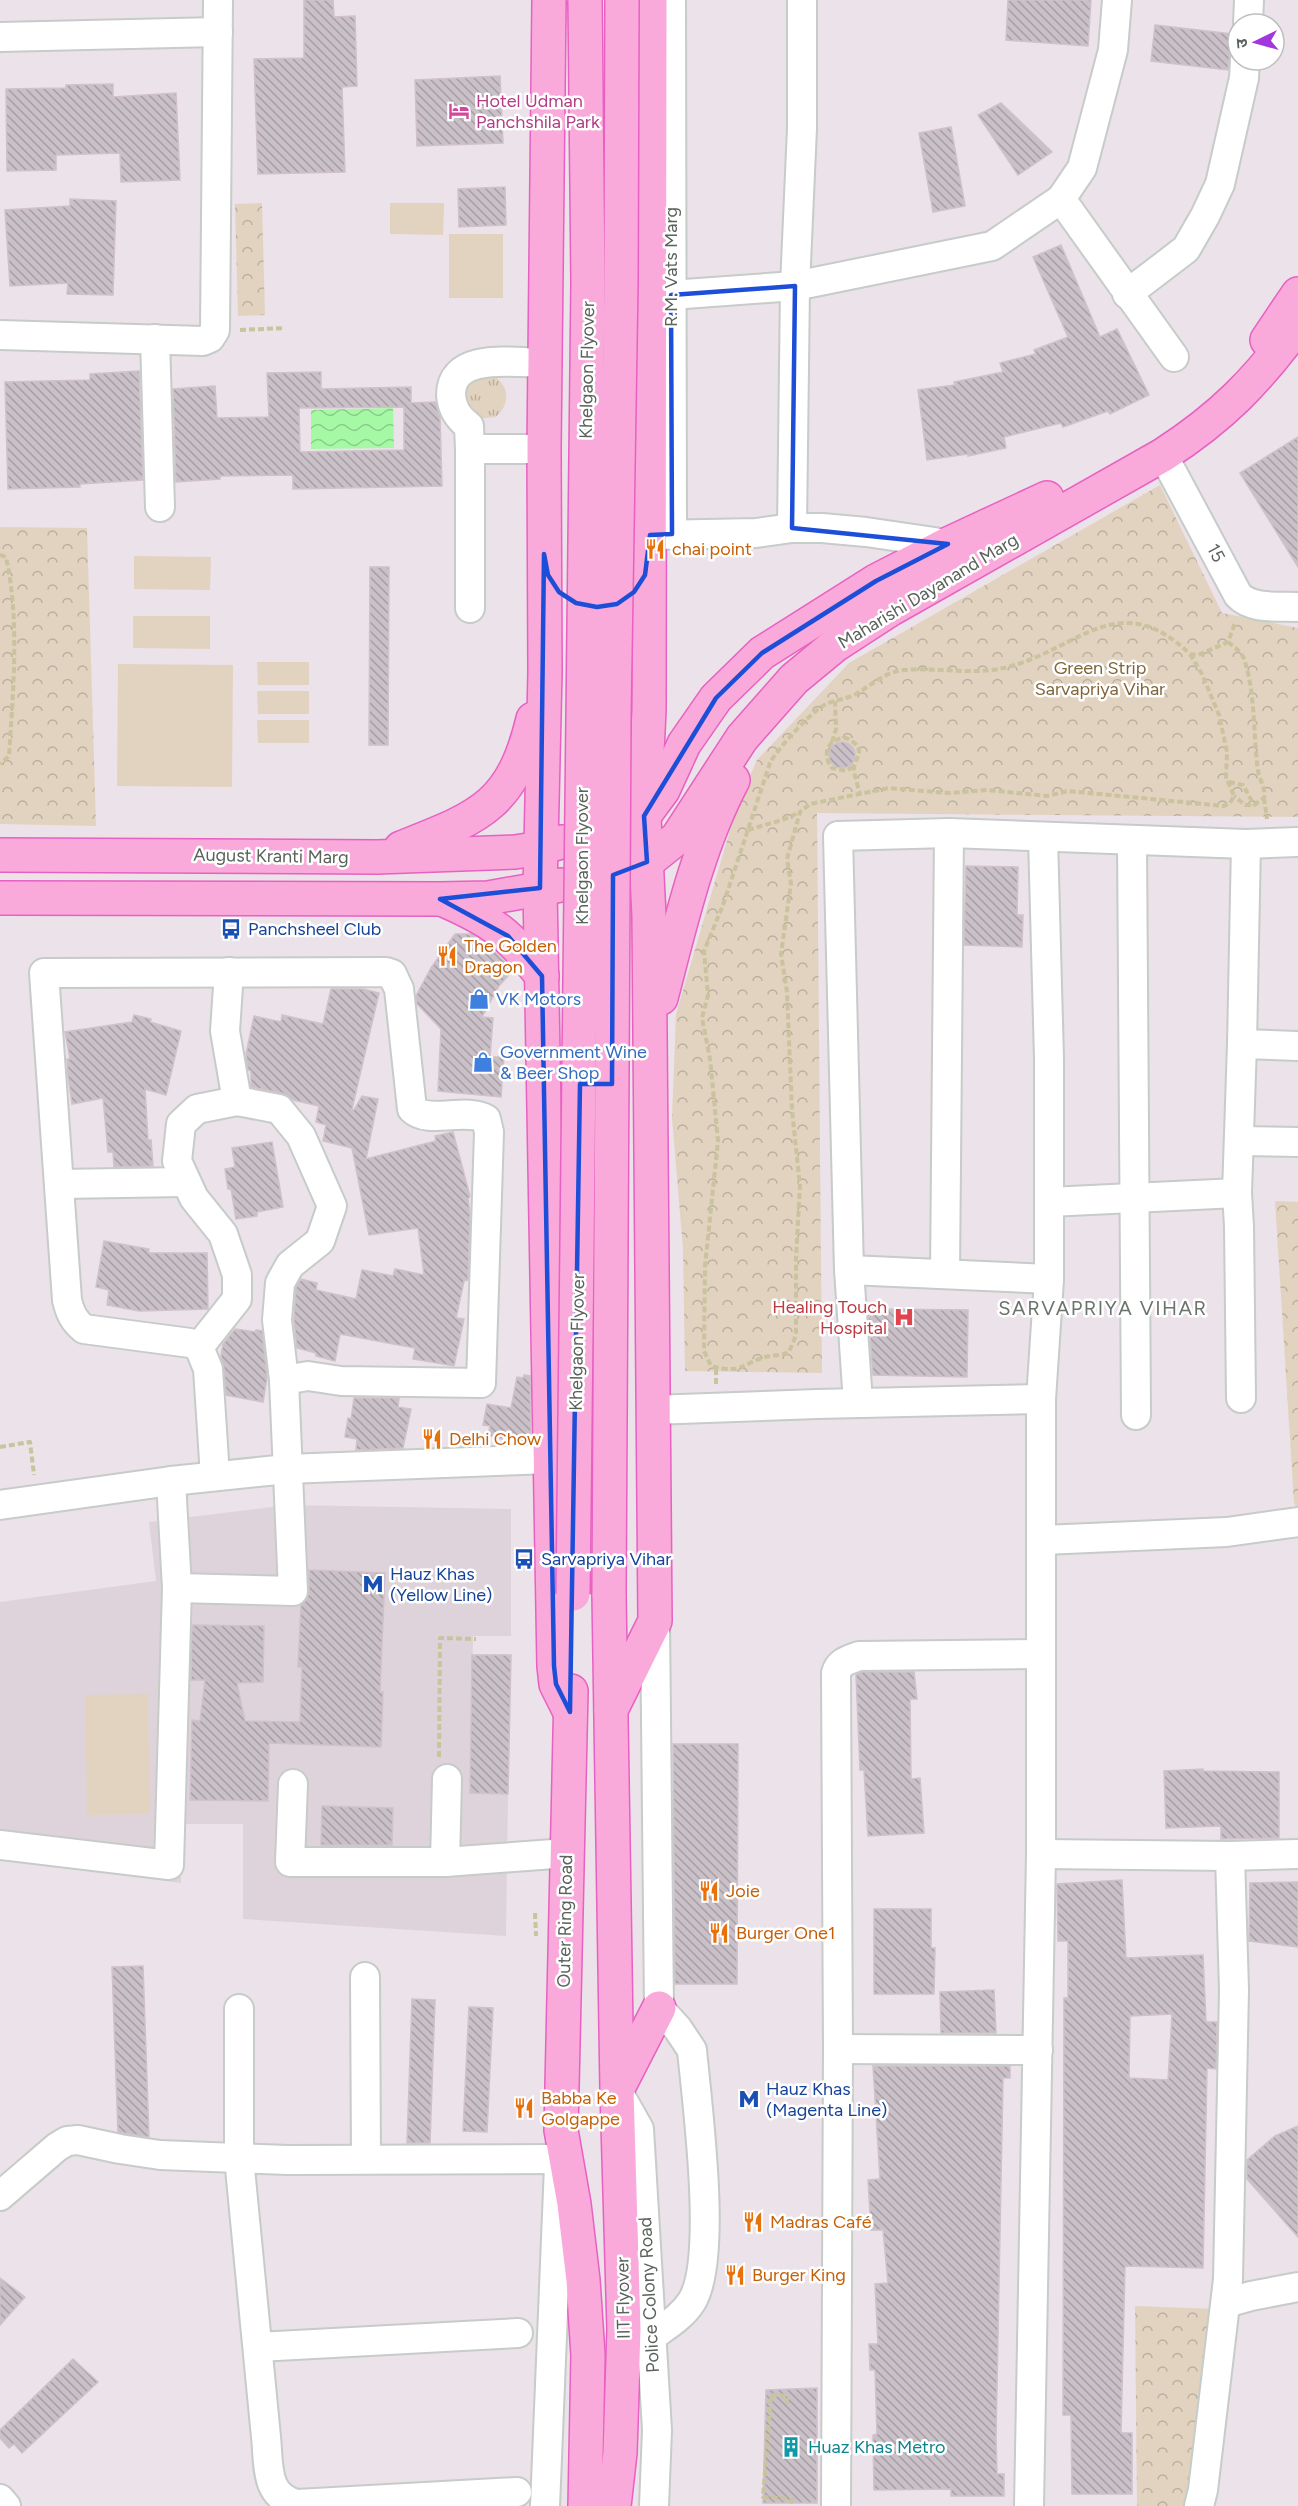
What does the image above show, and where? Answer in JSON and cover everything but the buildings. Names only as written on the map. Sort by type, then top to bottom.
[{"type":"main road","points":[[549,0],[544,449],[545,672],[540,888],[554,1666],[556,1684],[570,1712]]},
{"type":"main road","name":"Khelgaon Flyover","points":[[570,1712],[588,282],[585,0]]},
{"type":"main road","name":"Khelgaon Flyover","points":[[611,1710],[609,1594],[614,715],[621,270],[622,0]]},
{"type":"main road","points":[[616,2090],[611,1710],[655,1621],[650,1037],[644,816],[657,541],[650,0]]},
{"type":"main road","points":[[1159,448],[1183,422],[1236,376],[1259,351],[1298,294]]},
{"type":"main road","points":[[1081,491],[1159,448],[1194,436],[1248,388],[1272,361],[1298,325]]},
{"type":"main road","name":"Maharishi Dayanand Marg","points":[[644,816],[663,790],[684,744],[716,698],[762,653],[876,581],[948,544],[1081,491]]},
{"type":"main road","name":"Maharishi Dayanand Marg","points":[[540,888],[604,878],[647,862],[676,838],[742,738],[794,679],[844,640],[891,609],[1081,491]]},
{"type":"main road","points":[[544,554],[548,575],[559,592],[576,603],[597,607],[617,603],[634,592],[645,575],[657,541]]},
{"type":"main road","points":[[376,857],[458,825],[489,806],[513,777],[523,758],[545,672]]},
{"type":"main road","points":[[650,1037],[686,905],[725,795],[773,704]]},
{"type":"main road","name":"August Kranti Marg","points":[[0,855],[376,857],[515,852],[542,848],[644,816]]},
{"type":"main road","points":[[0,898],[440,899],[488,898],[540,888]]},
{"type":"main road","points":[[440,899],[474,913],[508,936],[542,976]]},
{"type":"main road","points":[[544,1134],[549,1113],[560,1096],[577,1085],[598,1081],[618,1085],[635,1096],[646,1114],[650,1134]]},
{"type":"main road","name":"Outer Ring Road","points":[[560,2144],[570,1712]]},
{"type":"main road","points":[[616,2090],[659,2008]]},
{"type":"main road","name":"IIT Flyover","points":[[585,2506],[603,2463],[624,2329],[616,2090]]},
{"type":"main road","name":"IIT Flyover","points":[[560,2144],[574,2204],[583,2280],[588,2355],[603,2463],[614,2506]]},
{"type":"street","points":[[0,335],[203,341],[210,338],[215,330],[218,0]]},
{"type":"street","name":"R.M. Vats Marg","points":[[657,541],[671,295],[671,0]]},
{"type":"street","points":[[792,528],[795,286],[802,128],[802,0]]},
{"type":"street","points":[[671,295],[795,286],[992,246],[1061,199],[1082,168],[1113,50],[1117,0]]},
{"type":"street","points":[[0,37],[218,32]]},
{"type":"street","points":[[1127,294],[1186,249],[1205,216],[1220,183],[1244,72]]},
{"type":"street","points":[[1061,199],[1174,357]]},
{"type":"street","points":[[155,339],[160,507]]},
{"type":"street","points":[[471,608],[469,426],[461,419],[452,401],[451,390],[461,372],[479,363],[545,363]]},
{"type":"street","name":"15","points":[[1159,448],[1243,600]]},
{"type":"street","points":[[470,449],[544,449]]},
{"type":"street","points":[[657,541],[792,528],[866,532],[948,544]]},
{"type":"street","points":[[1243,600],[1261,606],[1298,607]]},
{"type":"street","points":[[945,1274],[949,833]]},
{"type":"street","points":[[858,1403],[849,1270],[838,836],[949,833],[1246,844],[1298,842]]},
{"type":"street","points":[[1029,2506],[1041,1854],[1043,1540],[1041,1400],[1049,1280],[1049,1059],[1043,837]]},
{"type":"street","points":[[1132,840],[1136,1415]]},
{"type":"street","points":[[1241,1398],[1237,1193],[1246,844]]},
{"type":"street","points":[[229,972],[225,1031],[237,1101]]},
{"type":"street","points":[[215,1476],[208,1369],[200,1347],[190,1343],[84,1329],[76,1323],[67,1300],[44,973],[386,972],[392,974],[399,988],[412,1109],[422,1115],[481,1116],[486,1119],[489,1132],[481,1383],[340,1381],[308,1376],[284,1380]]},
{"type":"street","points":[[1242,1044],[1298,1046]]},
{"type":"street","points":[[177,1588],[293,1591],[284,1380],[277,1320],[280,1283],[290,1265],[320,1241],[332,1206],[301,1136],[279,1109],[237,1101],[197,1109],[181,1124],[177,1161],[194,1198],[223,1234],[237,1275],[237,1299],[200,1347]]},
{"type":"street","points":[[1239,1141],[1298,1142]]},
{"type":"street","points":[[59,1184],[186,1182]]},
{"type":"street","points":[[1049,1202],[1237,1193]]},
{"type":"street","points":[[849,1270],[1049,1280]]},
{"type":"street","points":[[652,1410],[1041,1400]]},
{"type":"street","points":[[0,1504],[171,1481],[287,1469],[550,1459]]},
{"type":"street","points":[[0,1845],[169,1864],[177,1588],[171,1481]]},
{"type":"street","points":[[1043,1540],[1227,1532],[1298,1522]]},
{"type":"street","points":[[651,2337],[675,2320],[692,2300],[701,2278],[705,2241],[692,2050],[678,2029],[659,2008],[655,1621]]},
{"type":"street","points":[[836,2506],[838,2049],[835,1695],[838,1666],[859,1656],[1041,1654]]},
{"type":"street","points":[[445,1862],[447,1779]]},
{"type":"street","points":[[293,1784],[290,1862],[445,1862],[567,1853]]},
{"type":"street","points":[[1041,1854],[1230,1856],[1298,1854]]},
{"type":"street","points":[[1199,2506],[1203,2490],[1226,2303],[1234,1990],[1230,1856]]},
{"type":"street","points":[[365,1977],[366,2159]]},
{"type":"street","points":[[239,2009],[239,2158],[272,2483],[275,2493],[282,2503],[311,2504],[517,2492]]},
{"type":"street","points":[[838,2049],[1038,2050]]},
{"type":"street","name":"Police Colony Road","points":[[616,2090],[639,2129],[657,2430],[654,2506]]},
{"type":"street","points":[[0,2196],[57,2147],[67,2141],[78,2139],[148,2154],[288,2160],[366,2159],[560,2144],[545,2506]]},
{"type":"street","points":[[1226,2303],[1298,2287]]},
{"type":"street","points":[[258,2347],[518,2333]]},
{"type":"street","points":[[0,2499],[6,2506]]},
{"type":"path","points":[[215,330],[285,328]]},
{"type":"path","points":[[0,555],[6,557],[11,580],[14,681],[9,756],[0,764]]},
{"type":"path","points":[[1190,654],[1198,655],[1228,642],[1243,600]]},
{"type":"path","points":[[800,812],[787,859],[791,884],[782,954],[787,992],[792,1110],[800,1186],[796,1258],[796,1335],[789,1352],[766,1357],[737,1370],[724,1370],[711,1366],[704,1351],[705,1266],[718,1141],[710,1059],[702,1018],[708,995],[704,951],[770,763],[777,750],[814,711],[856,694],[883,676],[902,670],[983,671],[1008,667],[1051,651],[1086,632],[1116,623],[1133,623],[1152,628],[1177,642],[1190,654],[1202,674],[1219,715],[1227,752],[1226,777],[1228,782],[1234,796],[1245,805],[1254,805],[1264,798],[1265,793],[1259,778],[1254,743],[1250,679],[1243,656],[1228,642]]},
{"type":"path","points":[[832,742],[839,738],[853,741],[859,754],[858,762],[846,771],[832,768],[828,762],[826,755],[836,729],[835,701]]},
{"type":"path","points":[[853,767],[861,795]]},
{"type":"path","points":[[1228,782],[1243,785],[1254,805]]},
{"type":"path","points":[[748,830],[785,819],[810,804],[889,788],[949,793],[987,790],[1047,796],[1068,791],[1162,799],[1213,807],[1230,803],[1234,796]]},
{"type":"path","points":[[0,1447],[30,1442],[38,1500]]},
{"type":"path","points":[[447,1779],[439,1778],[440,1638],[476,1639]]},
{"type":"path","points":[[787,2404],[787,2396],[771,2395],[763,2497],[791,2499],[792,2506]]},
{"type":"highlighted area","points":[[795,286],[792,528],[948,544],[876,581],[762,653],[716,698],[644,816],[647,862],[613,875],[612,1084],[580,1084],[570,1712],[556,1684],[554,1666],[542,976],[508,936],[440,899],[540,888],[544,554],[548,575],[559,592],[576,603],[597,607],[617,604],[634,592],[645,575],[650,535],[672,534],[671,295]]},
{"type":"shaded area","points":[[289,1505],[511,1509],[511,1636],[473,1636],[470,1793],[508,1794],[506,1936],[243,1919],[243,1824],[183,1824],[181,1883],[0,1859],[0,1602],[156,1581],[149,1522]]},
{"type":"green space","points":[[262,203],[265,315],[238,316],[235,204]]},
{"type":"green space","points":[[390,203],[444,203],[443,235],[390,234]]},
{"type":"green space","points":[[449,234],[503,234],[503,298],[449,298]]},
{"type":"green space","points":[[489,373],[501,382],[506,399],[496,417],[477,419],[469,415],[461,390],[465,382]]},
{"type":"green space","name":"Green Strip Sarvapriya Vihar","points":[[1160,485],[1222,613],[1298,628],[1298,817],[817,813],[822,1373],[685,1371],[683,1249],[672,1118],[676,1014],[738,803],[757,760],[849,663]]},
{"type":"green space","points":[[0,527],[87,528],[96,826],[0,824]]},
{"type":"green space","points":[[134,556],[211,557],[210,590],[134,589]]},
{"type":"green space","points":[[133,616],[210,616],[210,649],[133,648]]},
{"type":"green space","points":[[257,662],[309,662],[309,685],[258,685]]},
{"type":"green space","points":[[118,664],[233,665],[232,787],[117,786]]},
{"type":"green space","points":[[257,691],[309,691],[309,714],[258,714]]},
{"type":"green space","points":[[257,720],[309,720],[309,743],[258,743]]},
{"type":"green space","points":[[1275,1201],[1298,1202],[1298,1510],[1294,1503]]},
{"type":"green space","points":[[148,1694],[150,1814],[87,1815],[85,1695]]},
{"type":"green space","points":[[1135,2306],[1217,2309],[1188,2506],[1137,2506]]},
{"type":"water","points":[[393,408],[394,448],[311,449],[311,410]]},
{"type":"place","name":"Hotel Udman Panchshila Park","points":[[459,111]]},
{"type":"place","name":"chai point","points":[[655,549]]},
{"type":"place","name":"Panchsheel Club","points":[[231,929]]},
{"type":"place","name":"The Golden Dragon","points":[[447,956]]},
{"type":"place","name":"VK Motors","points":[[479,999]]},
{"type":"place","name":"Government Wine & Beer Shop","points":[[483,1062]]},
{"type":"place","name":"Healing Touch Hospital","points":[[904,1317]]},
{"type":"place","name":"Delhi Chow","points":[[432,1439]]},
{"type":"place","name":"Sarvapriya Vihar","points":[[524,1559]]},
{"type":"place","name":"Hauz Khas (Yellow Line)","points":[[373,1584]]},
{"type":"place","name":"Joie","points":[[709,1891]]},
{"type":"place","name":"Burger One1","points":[[719,1933]]},
{"type":"place","name":"Hauz Khas (Magenta Line)","points":[[749,2099]]},
{"type":"place","name":"Babba Ke Golgappe","points":[[524,2108]]},
{"type":"place","name":"Madras Café","points":[[753,2222]]},
{"type":"place","name":"Burger King","points":[[735,2275]]},
{"type":"place","name":"Huaz Khas Metro","points":[[791,2447]]},
{"type":"district","name":"SARVAPRIYA VIHAR","points":[[1103,1308]]}]
